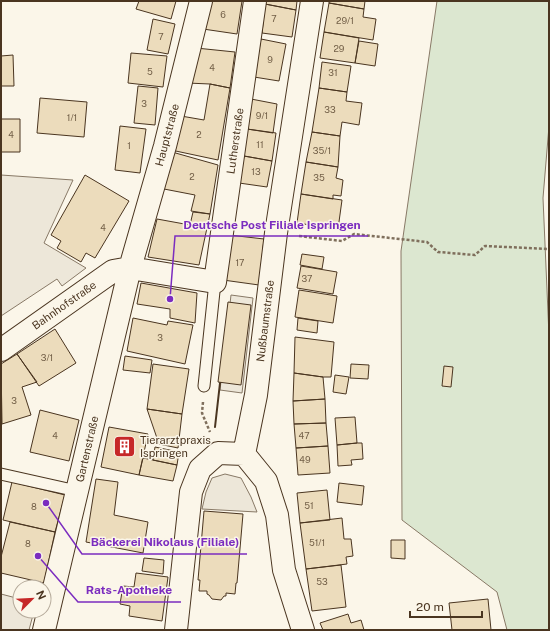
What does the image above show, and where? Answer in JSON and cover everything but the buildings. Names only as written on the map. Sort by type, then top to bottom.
[{"type":"street","name":"Hauptstraße","points":[[130,268],[165,146],[201,1]]},
{"type":"street","name":"Lutherstraße","points":[[215,282],[255,1]]},
{"type":"street","name":"Nußbaumstraße","points":[[244,454],[256,395],[276,233],[312,1]]},
{"type":"street","points":[[130,268],[215,282]]},
{"type":"street","name":"Bahnhofstraße","points":[[1,350],[113,271],[130,268]]},
{"type":"street","name":"Gartenstraße","points":[[44,630],[130,268]]},
{"type":"street","points":[[176,630],[191,492],[200,469],[218,453],[244,454],[266,481],[278,515],[284,570],[303,630]]},
{"type":"lane","name":"Lutherstraße","points":[[204,386],[215,282]]},
{"type":"lane","points":[[1,474],[77,491]]},
{"type":"path","points":[[292,235],[342,241],[354,234],[427,242],[438,252],[475,255],[485,246],[549,249]]},
{"type":"path","points":[[202,413],[211,435]]},
{"type":"green space","points":[[437,1],[549,1],[549,126],[543,198],[549,336],[549,630],[507,630],[497,592],[402,520],[401,251]]},
{"type":"shaded area","points":[[1,175],[73,180],[44,243],[86,268],[62,286],[57,279],[1,316]]},
{"type":"shaded area","points":[[231,295],[253,298],[242,393],[220,390]]},
{"type":"shaded area","points":[[225,474],[241,478],[257,512],[202,509],[206,492],[212,478]]},
{"type":"shaded area","points":[[1,594],[12,597],[12,619],[32,619],[29,630],[1,630]]},
{"type":"wall","points":[[215,427],[220,383]]},
{"type":"place","name":"Deutsche Post Filiale Ispringen","points":[[170,299]]},
{"type":"place","name":"Tierarztpraxis Ispringen","points":[[125,446]]},
{"type":"place","name":"Bäckerei Nikolaus (Filiale)","points":[[46,503]]},
{"type":"place","name":"Rats-Apotheke","points":[[38,556]]}]
